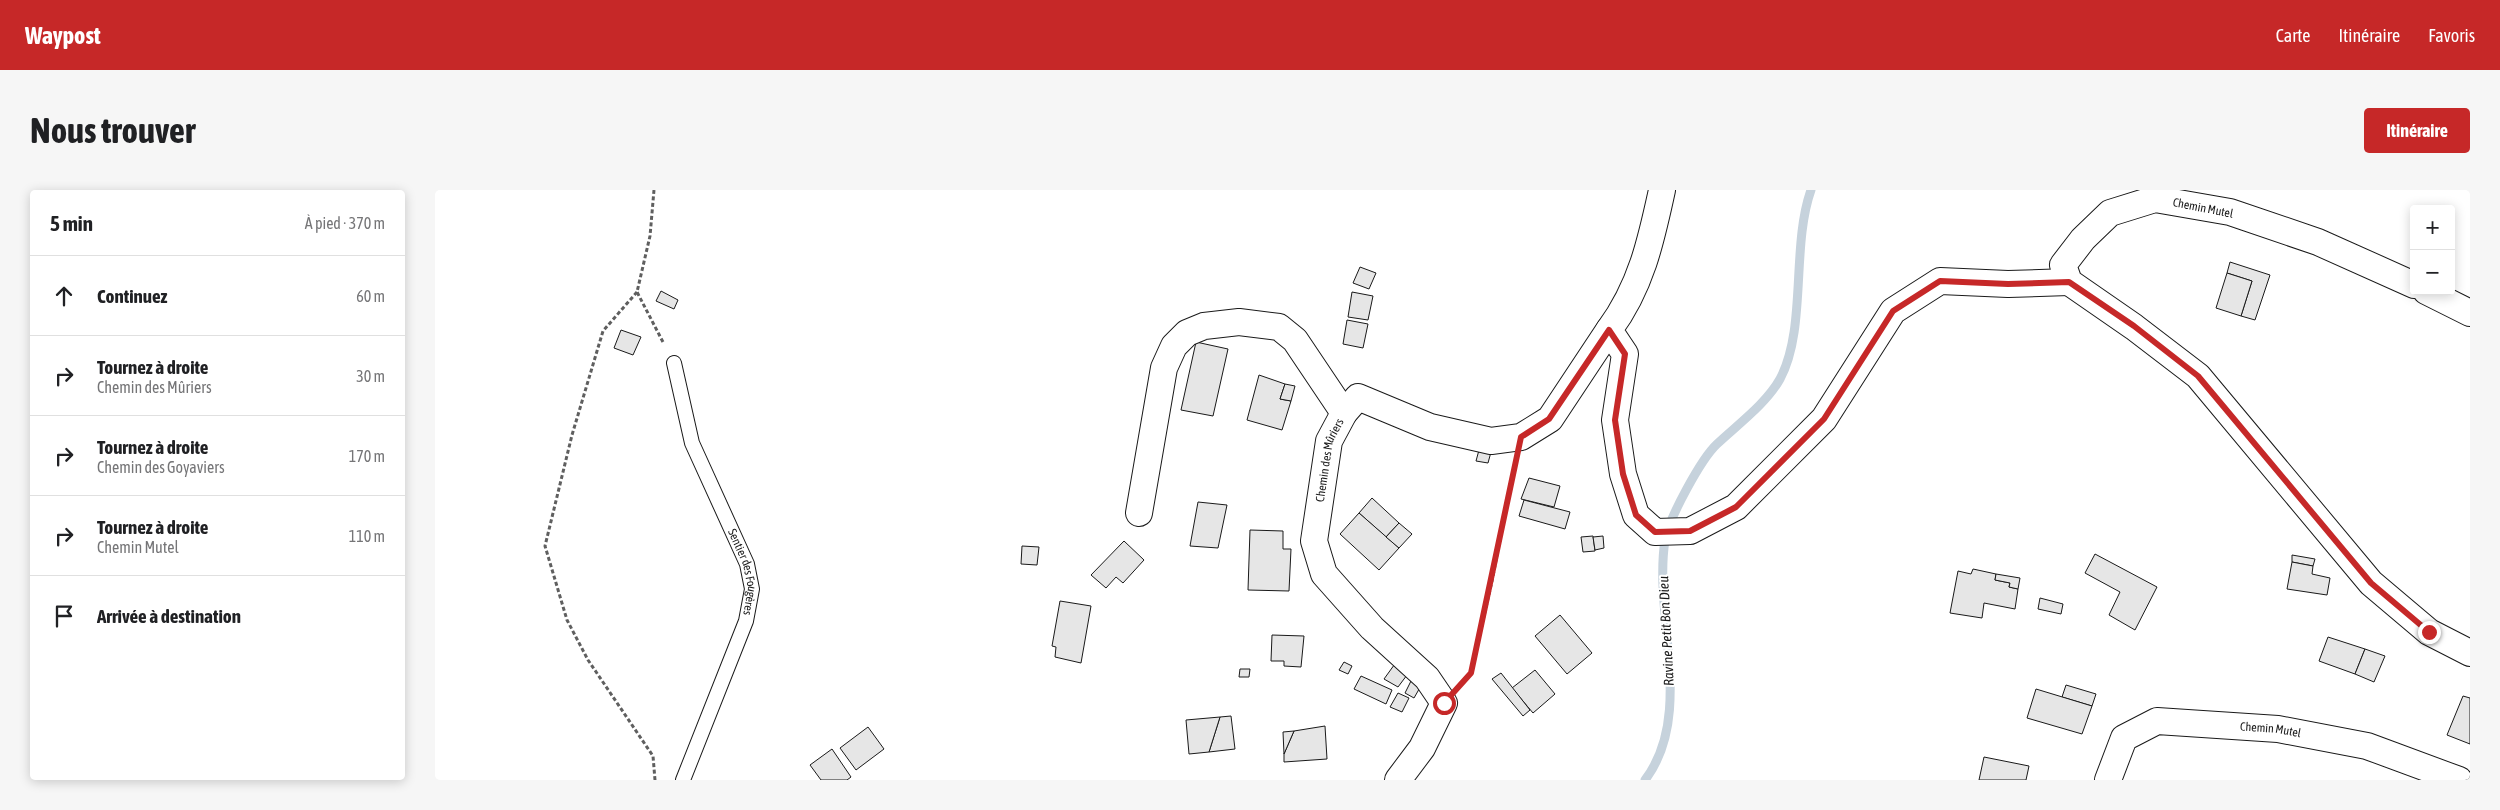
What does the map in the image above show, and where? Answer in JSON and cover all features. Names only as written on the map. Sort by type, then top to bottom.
[{"type":"street","name":"Chemin des Mûriers","points":[[1444,703],[1427,678],[1372,628],[1324,574],[1314,541],[1329,441],[1344,413],[1358,397],[1430,427],[1491,441],[1521,437],[1549,419],[1619,317],[1646,260],[1662,190]]},
{"type":"street","name":"Chemin Mutel","points":[[2069,282],[2063,265],[2083,240],[2110,213],[2155,199],[2230,212],[2318,242],[2410,283]]},
{"type":"street","points":[[1609,330],[1625,354],[1615,420],[1623,474],[1636,515],[1655,532],[1690,531],[1736,507],[1824,419],[1893,311],[1940,281],[2008,284],[2069,282],[2134,326],[2198,376],[2371,583],[2429,632],[2470,653]]},
{"type":"street","points":[[2434,295],[2470,313]]},
{"type":"street","points":[[1139,513],[1164,368],[1175,346],[1187,333],[1204,326],[1239,322],[1279,327],[1295,340],[1344,413]]},
{"type":"street","points":[[1399,780],[1422,748],[1444,703]]},
{"type":"street","name":"Chemin Mutel","points":[[2108,780],[2124,738],[2157,721],[2278,729],[2367,746],[2459,780]]},
{"type":"lane","name":"Sentier des Fougères","points":[[674,363],[692,443],[747,564],[752,589],[746,621],[683,780]]},
{"type":"path","points":[[654,190],[649,236],[637,292],[603,331],[572,435],[545,546],[567,620],[588,660],[653,756],[655,780]]},
{"type":"path","points":[[637,292],[674,363]]},
{"type":"path","points":[[1444,703],[1471,673],[1521,437]]},
{"type":"building","points":[[2230,262],[2270,275],[2255,320],[2241,316],[2252,281],[2227,273]]},
{"type":"building","points":[[1360,267],[1376,273],[1369,289],[1353,283]]},
{"type":"building","points":[[2227,273],[2252,281],[2241,316],[2216,308]]},
{"type":"building","points":[[661,291],[678,300],[674,309],[656,301]]},
{"type":"building","points":[[1352,292],[1373,296],[1368,320],[1348,317]]},
{"type":"building","points":[[1347,320],[1368,324],[1363,348],[1343,344]]},
{"type":"building","points":[[621,330],[641,337],[633,355],[614,348]]},
{"type":"building","points":[[1196,342],[1228,349],[1213,416],[1181,410]]},
{"type":"building","points":[[1259,375],[1285,384],[1280,399],[1291,401],[1282,430],[1247,420]]},
{"type":"building","points":[[1285,384],[1295,386],[1291,401],[1280,399]]},
{"type":"building","points":[[1479,450],[1491,452],[1488,463],[1476,461]]},
{"type":"building","points":[[1529,478],[1560,486],[1554,507],[1521,499]]},
{"type":"building","points":[[1372,498],[1399,523],[1386,537],[1359,513]]},
{"type":"building","points":[[1524,500],[1570,512],[1565,529],[1519,516]]},
{"type":"building","points":[[1198,502],[1227,505],[1218,548],[1190,546]]},
{"type":"building","points":[[1359,513],[1399,548],[1379,570],[1340,534]]},
{"type":"building","points":[[1399,523],[1412,534],[1399,548],[1386,537]]},
{"type":"building","points":[[1250,530],[1283,531],[1283,549],[1291,549],[1289,591],[1248,590]]},
{"type":"building","points":[[1593,536],[1595,551],[1583,552],[1581,537]]},
{"type":"building","points":[[1603,536],[1604,548],[1595,550],[1593,537]]},
{"type":"building","points":[[1124,541],[1144,560],[1123,583],[1116,577],[1106,588],[1091,575]]},
{"type":"building","points":[[1022,546],[1039,547],[1037,565],[1021,564]]},
{"type":"building","points":[[2095,554],[2157,587],[2135,630],[2109,615],[2120,592],[2085,573]]},
{"type":"building","points":[[2292,555],[2315,559],[2313,566],[2292,562]]},
{"type":"building","points":[[2292,562],[2313,566],[2312,574],[2330,578],[2327,595],[2287,589]]},
{"type":"building","points":[[1973,569],[1996,574],[1995,580],[2010,583],[2009,587],[2018,589],[2015,609],[1984,603],[1982,618],[1950,613],[1958,571],[1971,574]]},
{"type":"building","points":[[1996,574],[2020,578],[2018,589],[2009,587],[2010,583],[1995,580]]},
{"type":"building","points":[[2040,598],[2063,604],[2061,614],[2038,609]]},
{"type":"building","points":[[1060,601],[1091,606],[1081,663],[1055,657],[1056,647],[1052,646]]},
{"type":"building","points":[[1560,615],[1592,653],[1567,674],[1535,636]]},
{"type":"building","points":[[1272,635],[1304,636],[1301,667],[1284,666],[1284,661],[1271,661]]},
{"type":"building","points":[[2328,637],[2365,649],[2355,674],[2319,661]]},
{"type":"building","points":[[2365,649],[2385,656],[2374,682],[2355,674]]},
{"type":"building","points":[[1397,661],[1407,675],[1398,687],[1384,679]]},
{"type":"building","points":[[1344,662],[1352,666],[1348,674],[1339,670]]},
{"type":"building","points":[[1240,669],[1250,669],[1249,677],[1239,677]]},
{"type":"building","points":[[1535,670],[1555,694],[1533,713],[1512,688]]},
{"type":"building","points":[[1501,673],[1530,710],[1523,716],[1492,679]]},
{"type":"building","points":[[1361,676],[1392,690],[1386,704],[1354,689]]},
{"type":"building","points":[[1412,679],[1422,684],[1414,698],[1405,693]]},
{"type":"building","points":[[2066,685],[2096,694],[2092,706],[2062,697]]},
{"type":"building","points":[[2036,689],[2092,706],[2082,734],[2027,718]]},
{"type":"building","points":[[1398,693],[1409,698],[1402,712],[1390,707]]},
{"type":"building","points":[[2463,696],[2470,698],[2470,744],[2447,735]]},
{"type":"building","points":[[1231,716],[1235,749],[1209,752],[1220,717]]},
{"type":"building","points":[[1220,717],[1209,752],[1189,754],[1186,720]]},
{"type":"building","points":[[1325,726],[1327,759],[1284,762],[1284,754],[1294,731]]},
{"type":"building","points":[[868,727],[884,749],[856,770],[840,748]]},
{"type":"building","points":[[1294,731],[1284,754],[1283,732]]},
{"type":"building","points":[[832,749],[851,777],[847,780],[821,780],[810,765]]},
{"type":"building","points":[[1984,757],[2029,766],[2026,780],[1979,780]]},
{"type":"waterway","name":"Ravine Petit Bon Dieu","points":[[1645,780],[1660,754],[1668,725],[1670,695],[1664,601],[1663,570],[1665,540],[1687,489],[1710,452],[1759,406],[1780,379],[1788,359],[1793,336],[1802,236],[1805,212],[1811,190]]},
{"type":"route","points":[[1444,703],[1471,673],[1492,581],[1506,500],[1521,437],[1549,419],[1609,330],[1625,354],[1615,420],[1623,474],[1636,515],[1655,532],[1690,531],[1736,507],[1824,419],[1893,311],[1940,281],[2008,284],[2069,282],[2134,326],[2198,376],[2371,583],[2429,632]]}]
